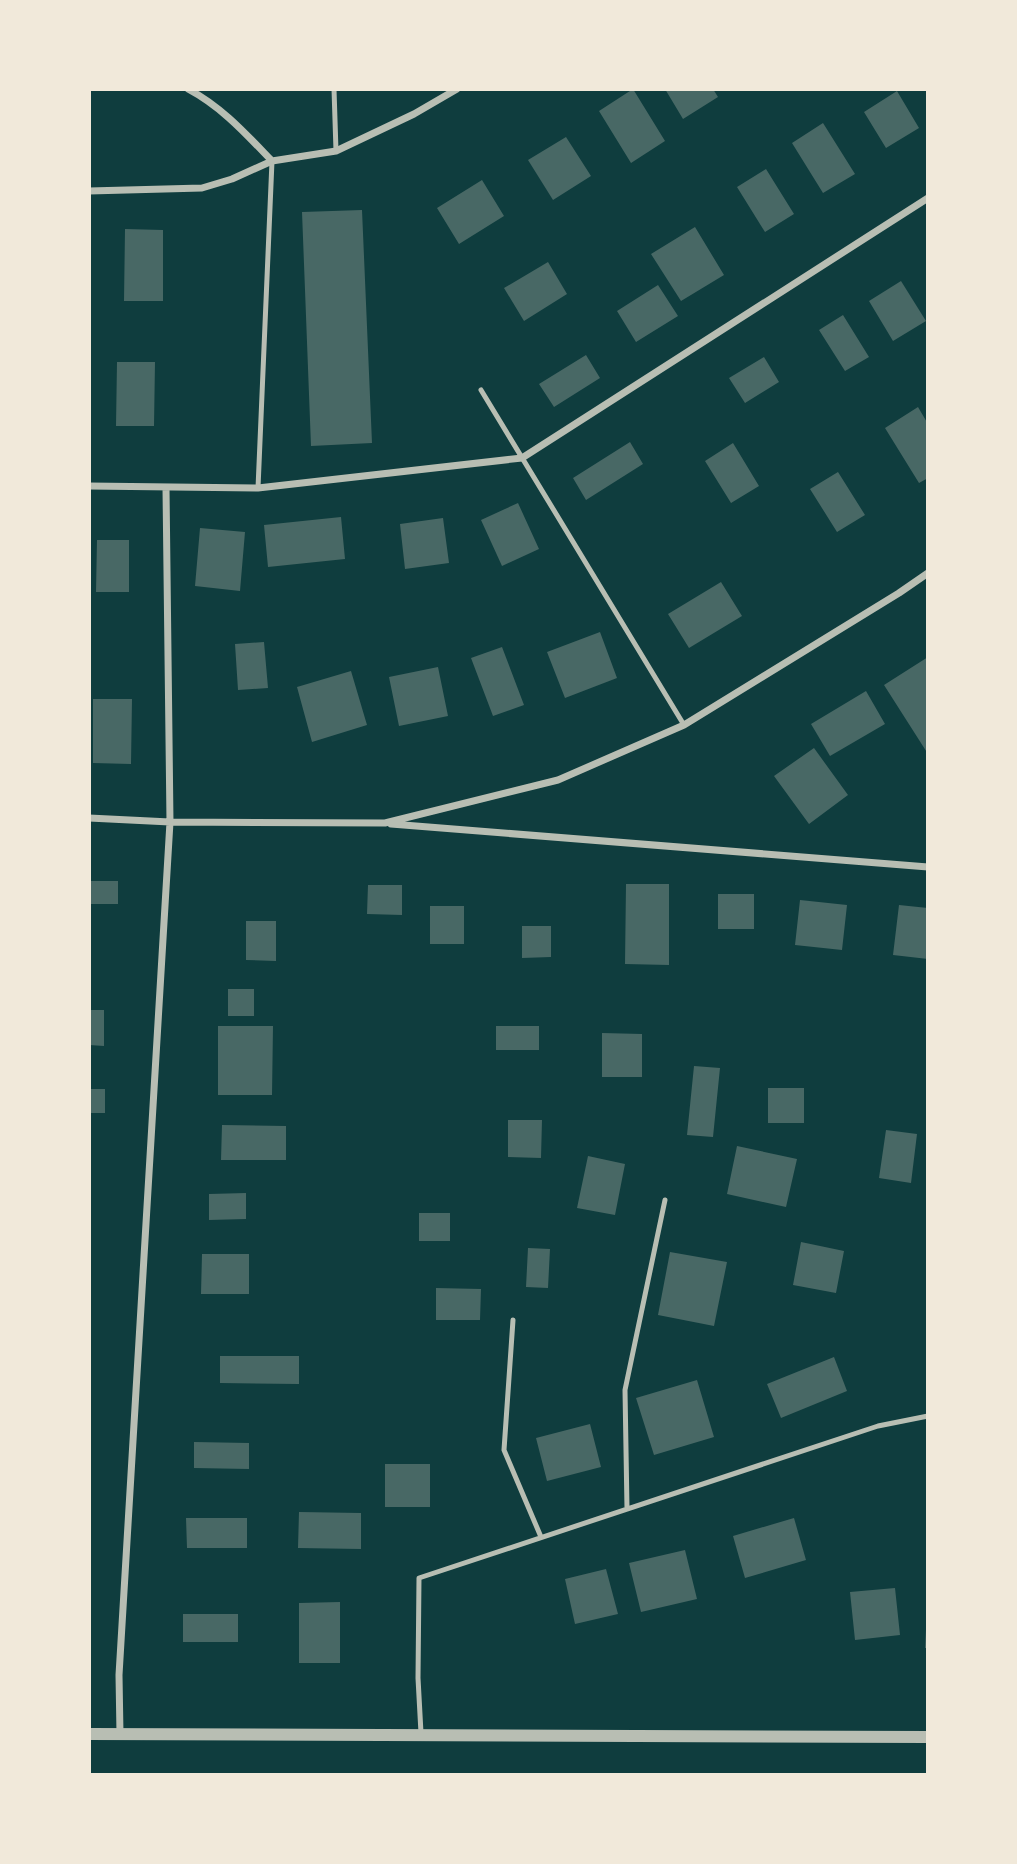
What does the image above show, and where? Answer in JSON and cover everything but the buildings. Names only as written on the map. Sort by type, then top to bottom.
[{"type":"street","points":[[188,89],[209,100],[230,118],[272,161]]},
{"type":"street","points":[[89,191],[202,188],[232,179],[272,161],[336,151],[414,114],[457,89]]},
{"type":"street","points":[[89,486],[258,488],[522,458],[928,198]]},
{"type":"street","points":[[120,1734],[120,1661],[170,822],[166,488]]},
{"type":"street","points":[[385,823],[558,780],[684,725],[928,573]]},
{"type":"street","points":[[89,818],[170,822],[385,823],[928,867]]},
{"type":"street","points":[[89,1734],[928,1737]]},
{"type":"lane","points":[[334,89],[336,151]]},
{"type":"lane","points":[[258,488],[272,161]]},
{"type":"lane","points":[[481,390],[684,725]]},
{"type":"lane","points":[[626,1509],[625,1390],[665,1199]]},
{"type":"lane","points":[[513,1320],[504,1450],[541,1537]]},
{"type":"lane","points":[[421,1735],[418,1678],[419,1578],[878,1426],[928,1416]]}]
